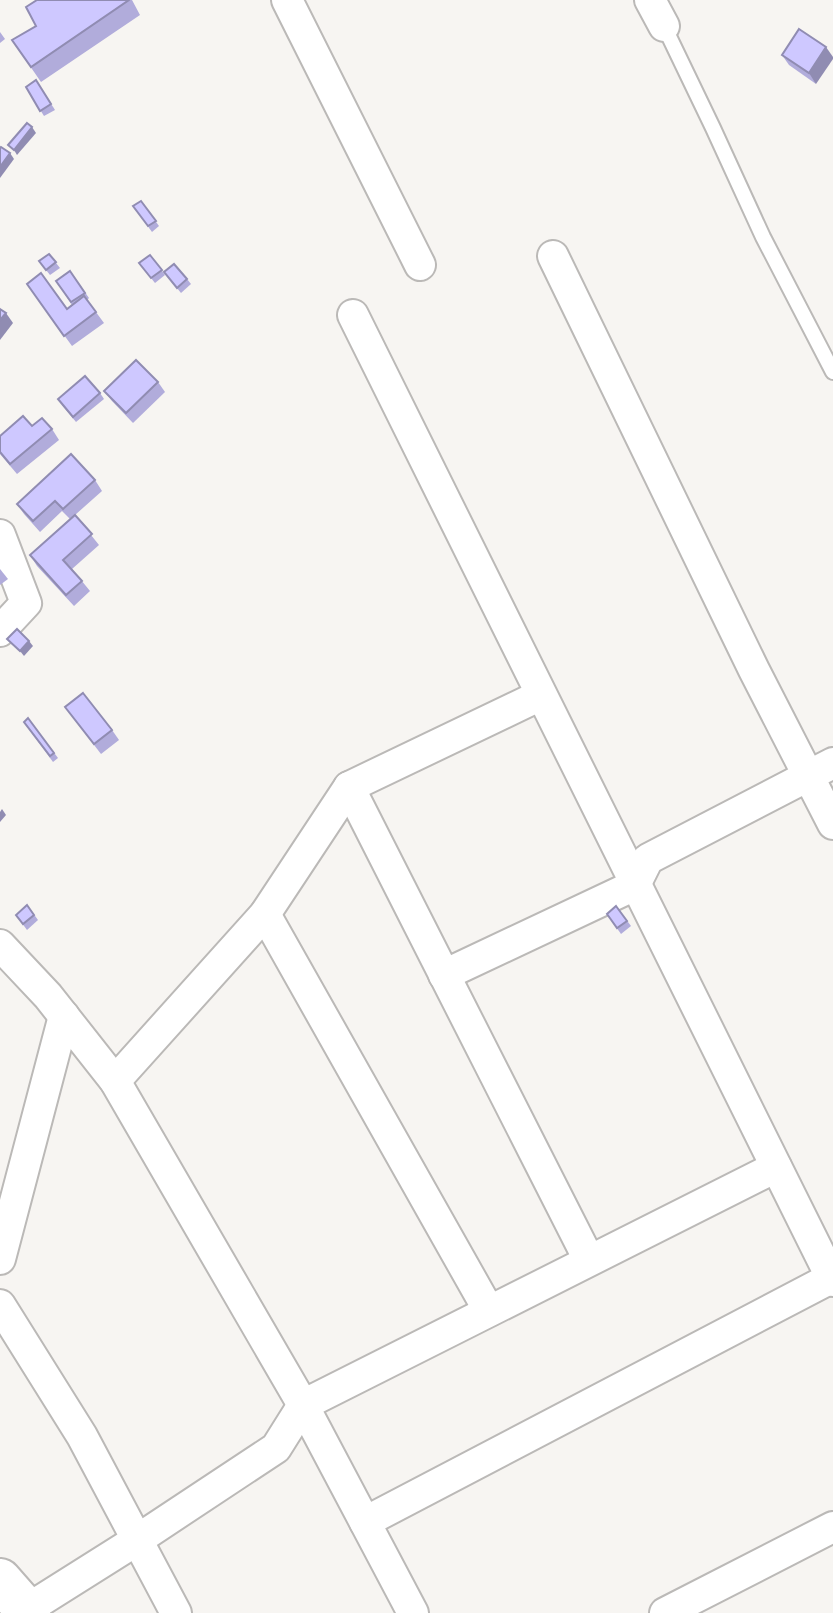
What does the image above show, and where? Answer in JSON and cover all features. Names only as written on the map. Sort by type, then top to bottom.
[{"type":"street","points":[[287,0],[420,265]]},
{"type":"street","points":[[553,256],[754,670],[821,769],[833,824]]},
{"type":"street","points":[[353,315],[832,1279],[365,1522]]},
{"type":"street","points":[[0,535],[26,603],[0,631]]},
{"type":"street","points":[[115,1081],[265,914],[349,787],[541,695]]},
{"type":"street","points":[[444,975],[635,885],[648,859],[821,769]]},
{"type":"street","points":[[349,787],[589,1260]]},
{"type":"street","points":[[265,914],[489,1311]]},
{"type":"street","points":[[0,945],[48,996],[115,1081],[303,1405],[413,1613]]},
{"type":"street","points":[[0,1259],[64,1016]]},
{"type":"street","points":[[18,1601],[137,1540],[276,1448],[303,1405],[776,1167]]},
{"type":"street","points":[[0,1305],[82,1436],[176,1613]]},
{"type":"street","points":[[665,1613],[833,1527]]},
{"type":"lane","points":[[657,13],[763,237],[833,372]]},
{"type":"building","points":[[37,0],[129,0],[31,67],[12,40],[36,26],[26,7]]},
{"type":"building","points":[[799,29],[826,47],[809,73],[782,55]]},
{"type":"building","points":[[36,80],[51,104],[40,111],[26,87]]},
{"type":"building","points":[[27,123],[32,127],[14,150],[8,145]]},
{"type":"building","points":[[0,148],[10,153],[0,167]]},
{"type":"building","points":[[141,201],[156,221],[148,226],[133,206]]},
{"type":"building","points":[[49,254],[56,262],[46,270],[39,261]]},
{"type":"building","points":[[150,255],[162,270],[151,278],[139,263]]},
{"type":"building","points":[[174,264],[187,279],[177,288],[164,272]]},
{"type":"building","points":[[70,271],[85,293],[71,302],[56,281]]},
{"type":"building","points":[[41,273],[67,309],[84,296],[96,312],[64,336],[27,284]]},
{"type":"building","points":[[136,360],[158,382],[126,413],[104,391]]},
{"type":"building","points":[[85,376],[100,393],[73,417],[58,399]]},
{"type":"building","points":[[23,416],[32,426],[42,418],[52,429],[10,464],[0,452],[0,436]]},
{"type":"building","points":[[71,454],[95,480],[63,509],[55,501],[33,521],[17,504]]},
{"type":"building","points":[[75,515],[92,534],[63,560],[82,581],[66,595],[30,555]]},
{"type":"building","points":[[17,629],[29,641],[20,651],[7,639]]},
{"type":"building","points":[[83,693],[112,730],[94,744],[65,707]]},
{"type":"building","points":[[28,718],[54,753],[50,756],[24,722]]},
{"type":"building","points":[[27,905],[34,915],[23,924],[16,915]]},
{"type":"building","points":[[616,906],[627,921],[617,928],[607,914]]}]
